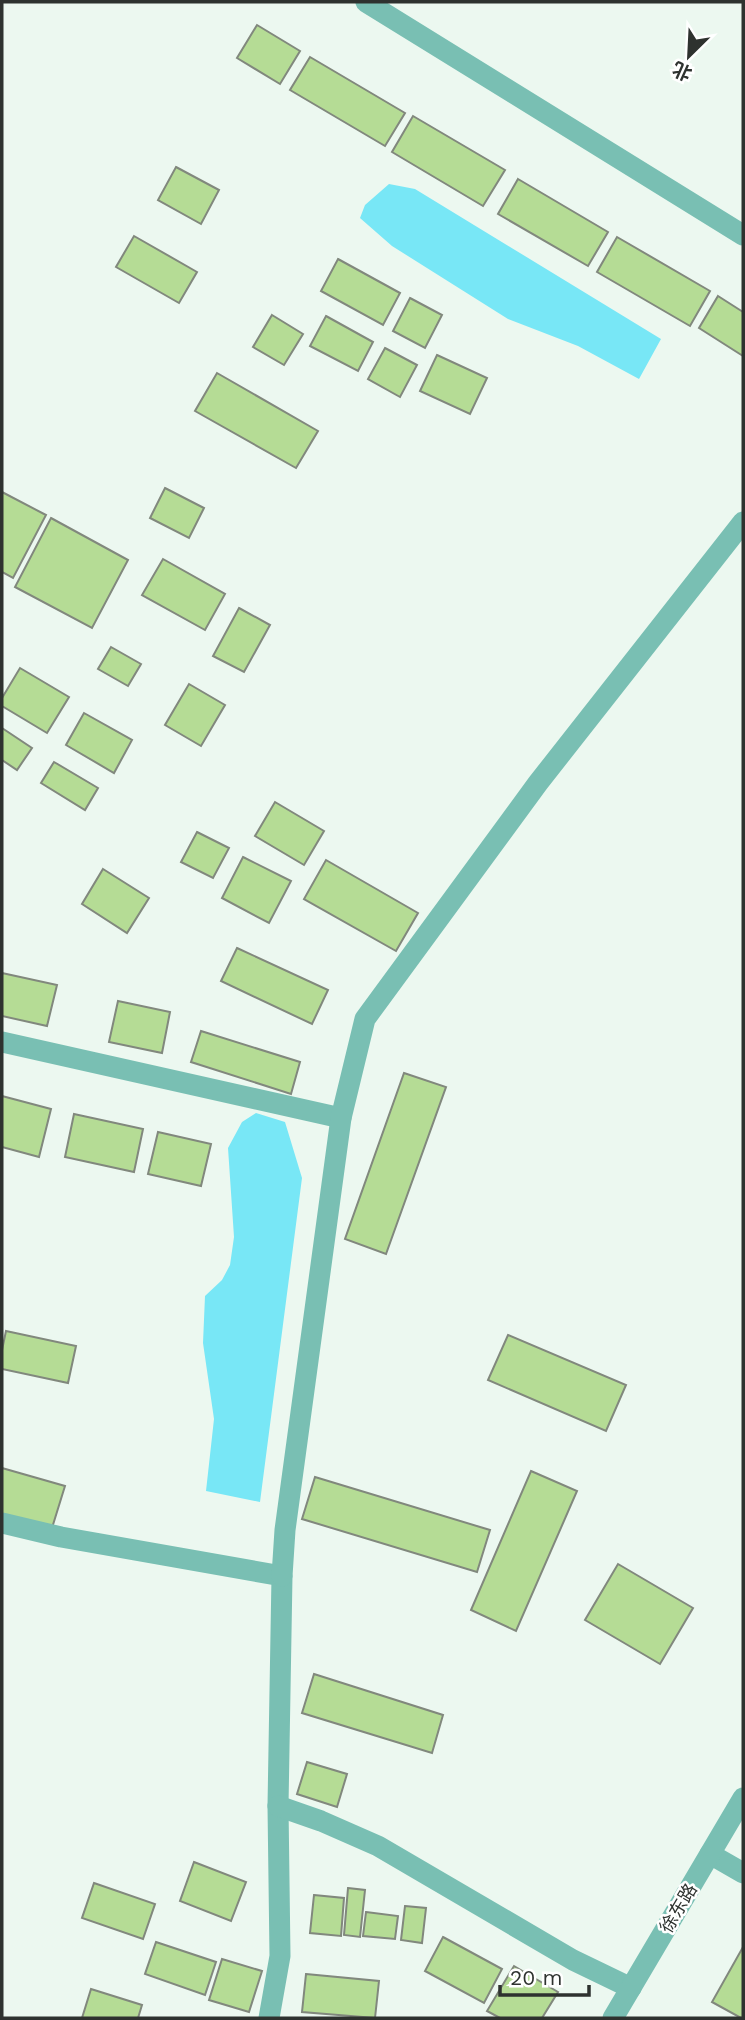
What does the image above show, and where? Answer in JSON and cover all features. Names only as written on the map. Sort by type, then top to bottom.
[{"type":"street","points":[[366,2],[743,234]]},
{"type":"street","points":[[268,2018],[280,1956],[278,1806],[285,1530],[341,1118],[365,1019],[538,783],[743,522]]},
{"type":"street","points":[[2,1042],[341,1118]]},
{"type":"street","points":[[2,1523],[61,1537],[282,1576]]},
{"type":"street","name":"徐东路","points":[[613,2018],[743,1798]]},
{"type":"street","points":[[278,1806],[378,1846],[573,1960],[631,1988]]},
{"type":"street","points":[[710,1854],[743,1872]]},
{"type":"water","points":[[389,184],[415,189],[661,339],[639,379],[578,346],[508,319],[392,246],[360,218],[365,205]]},
{"type":"water","points":[[256,1113],[285,1122],[302,1178],[260,1502],[206,1491],[214,1419],[203,1343],[205,1296],[222,1280],[230,1265],[234,1237],[228,1148],[242,1122]]},
{"type":"building","points":[[257,25],[300,51],[280,84],[237,58]]},
{"type":"building","points":[[310,57],[405,113],[385,146],[290,90]]},
{"type":"building","points":[[413,116],[505,170],[483,206],[392,152]]},
{"type":"building","points":[[176,167],[219,190],[201,224],[158,200]]},
{"type":"building","points":[[518,179],[608,232],[588,266],[498,214]]},
{"type":"building","points":[[134,236],[197,272],[179,303],[116,267]]},
{"type":"building","points":[[617,237],[710,291],[690,326],[597,272]]},
{"type":"building","points":[[338,259],[400,293],[383,325],[321,291]]},
{"type":"building","points":[[718,296],[743,312],[743,356],[699,328]]},
{"type":"building","points":[[410,298],[442,315],[425,348],[393,331]]},
{"type":"building","points":[[272,315],[303,334],[284,365],[253,347]]},
{"type":"building","points":[[326,316],[373,342],[358,371],[310,346]]},
{"type":"building","points":[[385,348],[417,365],[400,397],[368,379]]},
{"type":"building","points":[[437,355],[487,378],[470,414],[420,391]]},
{"type":"building","points":[[217,373],[318,431],[296,468],[195,411]]},
{"type":"building","points":[[165,488],[204,508],[189,538],[150,518]]},
{"type":"building","points":[[2,492],[46,515],[13,578],[2,572]]},
{"type":"building","points":[[51,518],[128,560],[92,628],[15,587]]},
{"type":"building","points":[[163,559],[225,594],[205,630],[142,595]]},
{"type":"building","points":[[239,608],[270,625],[244,672],[213,656]]},
{"type":"building","points":[[111,647],[141,664],[128,686],[98,669]]},
{"type":"building","points":[[20,668],[69,697],[47,733],[2,706],[2,698]]},
{"type":"building","points":[[189,684],[225,705],[201,746],[165,725]]},
{"type":"building","points":[[84,713],[132,740],[114,773],[66,745]]},
{"type":"building","points":[[2,728],[32,748],[17,770],[2,760]]},
{"type":"building","points":[[54,762],[98,788],[85,810],[41,783]]},
{"type":"building","points":[[275,802],[324,831],[304,865],[255,836]]},
{"type":"building","points":[[197,832],[229,848],[213,878],[181,862]]},
{"type":"building","points":[[243,857],[291,881],[269,923],[222,898]]},
{"type":"building","points":[[326,860],[418,913],[396,951],[304,899]]},
{"type":"building","points":[[103,869],[149,898],[127,933],[82,904]]},
{"type":"building","points":[[237,948],[328,990],[312,1024],[221,981]]},
{"type":"building","points":[[2,973],[57,985],[47,1026],[2,1016]]},
{"type":"building","points":[[118,1001],[170,1012],[162,1053],[109,1042]]},
{"type":"building","points":[[201,1031],[300,1062],[291,1094],[191,1062]]},
{"type":"building","points":[[404,1073],[446,1087],[386,1254],[345,1239]]},
{"type":"building","points":[[2,1096],[51,1109],[39,1157],[2,1147]]},
{"type":"building","points":[[74,1114],[143,1129],[134,1172],[65,1157]]},
{"type":"building","points":[[158,1132],[211,1144],[201,1186],[148,1174]]},
{"type":"building","points":[[6,1331],[76,1346],[68,1383],[2,1369]]},
{"type":"building","points":[[508,1335],[626,1385],[606,1431],[488,1380]]},
{"type":"building","points":[[2,1468],[65,1486],[52,1528],[2,1514]]},
{"type":"building","points":[[531,1471],[577,1491],[516,1631],[471,1610]]},
{"type":"building","points":[[315,1477],[490,1530],[477,1572],[302,1519]]},
{"type":"building","points":[[618,1564],[693,1608],[660,1664],[585,1620]]},
{"type":"building","points":[[314,1674],[443,1715],[432,1753],[302,1713]]},
{"type":"building","points":[[307,1762],[347,1774],[337,1807],[297,1794]]},
{"type":"building","points":[[194,1862],[246,1882],[231,1921],[180,1901]]},
{"type":"building","points":[[94,1883],[155,1904],[143,1939],[82,1918]]},
{"type":"building","points":[[348,1888],[365,1890],[360,1937],[344,1935]]},
{"type":"building","points":[[314,1895],[344,1898],[341,1936],[310,1933]]},
{"type":"building","points":[[405,1906],[426,1908],[422,1943],[401,1940]]},
{"type":"building","points":[[366,1912],[398,1916],[395,1939],[363,1936]]},
{"type":"building","points":[[443,1937],[502,1969],[484,2003],[425,1971]]},
{"type":"building","points":[[156,1942],[216,1962],[205,1995],[145,1974]]},
{"type":"building","points":[[743,1947],[743,2018],[741,2018],[712,2002]]},
{"type":"building","points":[[222,1959],[262,1971],[249,2012],[209,2000]]},
{"type":"building","points":[[514,1966],[558,1992],[542,2018],[500,2018],[487,2011]]},
{"type":"building","points":[[306,1974],[379,1981],[375,2018],[302,2012]]},
{"type":"building","points":[[91,1989],[142,2005],[138,2018],[82,2018]]}]
